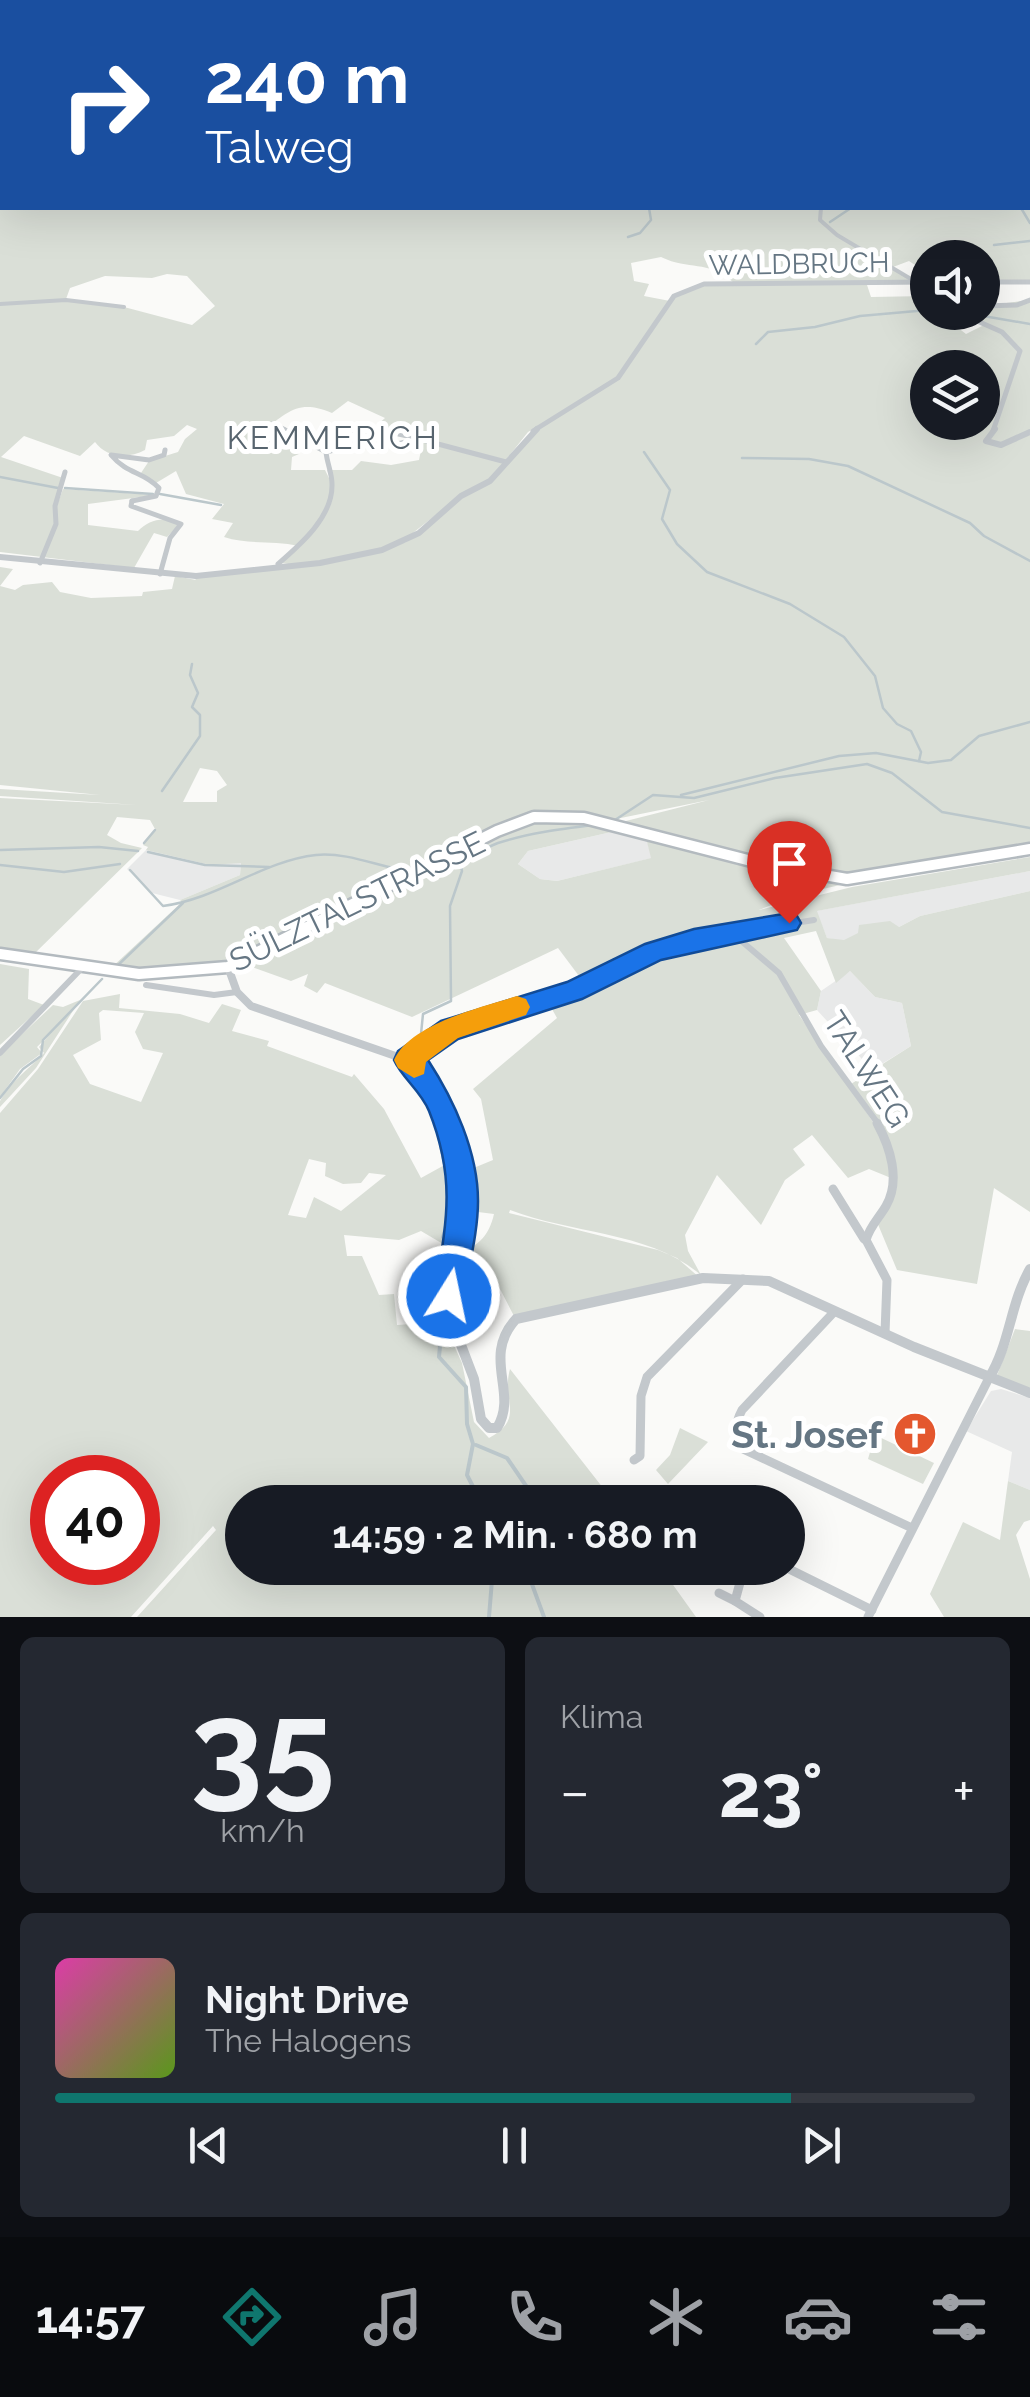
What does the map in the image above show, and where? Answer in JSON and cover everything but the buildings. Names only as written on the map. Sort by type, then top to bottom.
[{"type":"main road","name":"SÜLZTALSTRASSE","points":[[0,954],[81,969],[164,977],[228,967],[534,818],[558,815],[597,821],[812,876],[847,879],[1030,849]]},
{"type":"street","points":[[822,210],[820,220],[836,235],[910,278]]},
{"type":"street","name":"WALDBRUCH","points":[[506,462],[528,434],[618,378],[674,296],[704,284],[910,282]]},
{"type":"street","points":[[1000,282],[1030,282]]},
{"type":"street","points":[[0,304],[66,300],[124,307]]},
{"type":"street","points":[[1000,304],[1030,300]]},
{"type":"street","points":[[997,330],[1017,342],[1020,351],[998,424],[986,441],[1002,445],[1030,432]]},
{"type":"street","points":[[272,423],[326,452],[369,441]]},
{"type":"street","points":[[292,432],[304,426]]},
{"type":"street","points":[[0,557],[204,575],[346,559],[405,541],[461,496],[490,482],[506,462],[364,426]]},
{"type":"street","points":[[338,427],[369,441],[397,444],[419,439]]},
{"type":"street","points":[[160,574],[170,538],[181,524],[131,506],[132,501],[156,496],[159,488],[149,476],[124,472],[111,455],[149,460],[164,455],[166,450]]},
{"type":"street","points":[[278,564],[300,546],[322,512],[332,484],[326,452]]},
{"type":"street","points":[[40,562],[56,524],[55,506],[65,472]]},
{"type":"street","points":[[407,1060],[438,1036],[471,1021],[573,991],[654,952],[732,933],[814,920]]},
{"type":"street","name":"TALWEG","points":[[732,933],[776,968],[820,1045],[884,1134],[892,1156],[894,1183],[888,1208],[870,1230],[867,1244]]},
{"type":"street","points":[[228,967],[237,992],[258,1010],[407,1060],[428,1082],[451,1129],[464,1201],[448,1312],[474,1381],[482,1424],[497,1428],[505,1415],[498,1343],[516,1319],[703,1278],[769,1281],[988,1378],[1030,1392]]},
{"type":"street","points":[[0,1053],[81,969]]},
{"type":"street","points":[[146,986],[171,985],[210,996],[237,992]]},
{"type":"street","points":[[833,1190],[883,1266],[887,1280],[885,1333]]},
{"type":"street","points":[[805,1578],[870,1613],[1009,1342],[1016,1290],[1030,1269]]},
{"type":"street","points":[[634,1460],[640,1456],[641,1396],[647,1377],[744,1279]]},
{"type":"street","points":[[836,1311],[742,1410],[734,1424],[734,1435],[743,1449],[912,1528]]},
{"type":"street","points":[[735,1600],[739,1585]]},
{"type":"street","points":[[719,1593],[760,1617]]},
{"type":"shaded area","points":[[0,210],[1030,210],[1030,281],[1000,281],[1000,240],[910,240],[910,262],[893,267],[910,282],[866,282],[871,297],[910,296],[910,330],[961,330],[966,334],[974,330],[1000,330],[1000,304],[1030,300],[1030,847],[845,877],[766,863],[618,823],[709,800],[611,820],[557,813],[533,816],[496,830],[277,939],[222,962],[163,972],[110,969],[180,900],[240,875],[241,863],[210,865],[146,850],[148,847],[143,845],[155,829],[150,820],[117,817],[107,835],[142,848],[32,956],[0,950],[0,798],[137,805],[0,796],[0,789],[100,795],[0,785],[0,586],[15,590],[23,585],[52,582],[60,592],[91,598],[142,596],[143,592],[172,589],[175,576],[196,580],[192,576],[296,565],[281,563],[301,546],[321,516],[299,546],[224,537],[233,523],[212,519],[224,504],[186,494],[176,471],[156,483],[141,473],[149,461],[178,452],[197,429],[187,425],[174,436],[147,440],[145,450],[125,456],[105,451],[95,442],[80,456],[24,436],[1,457],[63,478],[55,511],[63,489],[156,495],[88,504],[88,525],[138,531],[158,520],[179,525],[167,537],[154,533],[134,568],[0,552]],"holes":[[[661,257],[714,270],[733,282],[698,286],[677,296],[619,378],[529,435],[491,482],[451,504],[406,542],[349,559],[404,540],[461,495],[489,481],[528,432],[617,377],[670,301],[644,296],[649,284],[634,281],[631,263]],[[105,276],[187,276],[215,306],[192,325],[124,307],[66,299],[70,288]],[[348,401],[385,418],[376,426],[423,440],[419,460],[391,465],[361,461],[352,470],[327,470],[331,482],[325,470],[291,470],[292,457],[299,454],[261,432],[295,409],[311,407],[332,413]],[[200,768],[217,771],[227,785],[217,791],[217,802],[183,802]]]},
{"type":"shaded area","points":[[0,567],[13,569],[0,586]]},
{"type":"shaded area","points":[[558,819],[616,831],[528,851],[518,864],[540,879],[557,881],[651,858],[646,838],[810,878],[853,882],[797,895],[759,910],[852,887],[1030,857],[1030,871],[817,911],[827,938],[844,940],[858,933],[859,925],[890,921],[899,927],[920,916],[1030,891],[1030,1212],[994,1188],[977,1284],[897,1270],[877,1222],[895,1187],[891,1150],[874,1115],[851,1084],[911,1046],[902,1003],[875,997],[850,971],[836,983],[816,931],[784,938],[821,991],[817,1010],[799,1015],[882,1135],[891,1178],[869,1169],[848,1178],[812,1135],[793,1149],[805,1165],[785,1180],[761,1225],[717,1175],[685,1235],[688,1251],[701,1275],[679,1260],[700,1278],[515,1318],[499,1287],[458,1298],[447,1306],[453,1254],[480,1241],[494,1214],[462,1210],[459,1174],[493,1160],[481,1099],[473,1089],[557,1018],[548,1002],[588,988],[558,948],[412,1017],[325,983],[317,993],[304,986],[308,974],[291,981],[246,965],[479,844],[534,822]],"holes":[[[510,1210],[658,1250],[509,1213]]]},
{"type":"shaded area","points":[[616,831],[646,838],[652,858],[557,881],[540,879],[518,864],[528,851]]},
{"type":"shaded area","points":[[146,850],[210,865],[241,862],[240,875],[180,900],[152,893],[127,869]]},
{"type":"shaded area","points":[[1030,871],[1030,891],[920,916],[899,927],[859,933],[844,941],[827,938],[816,911]]},
{"type":"shaded area","points":[[0,964],[29,969],[28,999],[44,1005],[0,1045]]},
{"type":"shaded area","points":[[850,971],[875,997],[902,1003],[911,1046],[872,1070],[817,1010],[821,991]]},
{"type":"shaded area","points":[[120,994],[119,1008],[180,1014],[209,1023],[222,1004],[241,1010],[232,1031],[269,1041],[267,1046],[352,1077],[354,1074],[384,1109],[421,1178],[450,1162],[458,1207],[437,1308],[462,1363],[474,1422],[489,1438],[507,1423],[510,1369],[601,1485],[225,1485],[225,1585],[673,1585],[696,1617],[137,1617],[216,1530],[213,1526],[160,1585],[160,1455],[30,1455],[30,1585],[160,1585],[131,1617],[0,1617],[0,1113],[38,1069],[83,1001]],"holes":[[[99,1013],[144,1013],[135,1032],[143,1049],[163,1053],[141,1102],[90,1084],[73,1055],[101,1040]],[[309,1159],[326,1163],[325,1176],[343,1184],[361,1183],[369,1173],[386,1175],[341,1211],[314,1197],[306,1218],[288,1215]],[[421,1231],[443,1244],[424,1291],[426,1323],[397,1325],[394,1294],[379,1295],[362,1256],[347,1256],[344,1235],[399,1240]]]},
{"type":"shaded area","points":[[80,1000],[36,1068],[0,1107],[10,1087],[44,1053],[39,1047],[50,1034],[37,1047],[42,1053],[20,1069],[0,1097],[0,1055],[53,1005],[63,1007]]},
{"type":"shaded area","points":[[1015,1329],[1030,1331],[1030,1388],[996,1378]]},
{"type":"shaded area","points":[[1001,1389],[1030,1398],[1030,1490],[1008,1481],[1012,1452],[966,1431],[991,1391]]},
{"type":"shaded area","points":[[680,1428],[708,1442],[668,1484],[656,1470],[670,1455]]},
{"type":"shaded area","points":[[875,1435],[934,1463],[923,1484],[868,1459]]},
{"type":"shaded area","points":[[1008,1481],[1030,1490],[1030,1520],[1024,1522],[1016,1535],[1030,1579],[1030,1617],[944,1617],[930,1594],[963,1522],[1000,1540]]},
{"type":"waterway","points":[[628,237],[640,233],[651,220],[649,210]]},
{"type":"waterway","points":[[830,222],[848,210]]},
{"type":"waterway","points":[[1022,210],[1030,223]]},
{"type":"waterway","points":[[1000,244],[1030,241]]},
{"type":"waterway","points":[[756,344],[768,332],[910,312]]},
{"type":"waterway","points":[[1000,319],[1030,324]]},
{"type":"waterway","points":[[644,452],[670,490],[662,519],[677,544],[707,572],[790,604],[844,637],[875,676],[883,708],[897,724],[911,731],[921,752],[919,761]]},
{"type":"waterway","points":[[742,458],[809,459],[848,466],[970,523],[984,536],[1030,561]]},
{"type":"waterway","points":[[0,477],[58,488]]},
{"type":"waterway","points":[[65,488],[153,494]]},
{"type":"waterway","points":[[160,494],[221,505]]},
{"type":"waterway","points":[[162,791],[200,736],[200,715],[192,707],[198,693],[190,675],[192,664]]},
{"type":"waterway","points":[[681,795],[839,756],[876,753],[928,763],[951,760],[979,736],[1030,722]]},
{"type":"waterway","points":[[615,820],[653,795],[694,798],[775,778],[867,764],[892,773],[942,812],[1030,828]]},
{"type":"waterway","points":[[460,863],[510,840],[593,825]]},
{"type":"waterway","points":[[144,843],[155,830]]},
{"type":"waterway","points":[[0,850],[99,847],[138,851]]},
{"type":"waterway","points":[[148,852],[205,865],[269,867]]},
{"type":"waterway","points":[[130,870],[163,906],[203,896],[277,865],[316,855],[351,857],[407,871]]},
{"type":"waterway","points":[[420,1044],[423,1014],[451,1001],[450,906],[462,871],[460,863]]},
{"type":"waterway","points":[[425,874],[460,863]]},
{"type":"waterway","points":[[0,865],[64,872],[120,864]]},
{"type":"waterway","points":[[117,966],[183,903]]},
{"type":"waterway","points":[[0,1098],[23,1069],[41,1056],[43,1040],[102,979]]},
{"type":"waterway","points":[[410,1071],[436,1123]]},
{"type":"waterway","points":[[436,1123],[456,1214],[448,1221],[443,1237]]},
{"type":"waterway","points":[[441,1259],[426,1325],[440,1346],[439,1357],[466,1387],[467,1424],[473,1444],[467,1475],[472,1485]]},
{"type":"waterway","points":[[476,1445],[507,1458],[525,1485]]},
{"type":"waterway","points":[[489,1617],[492,1585]]},
{"type":"waterway","points":[[532,1585],[544,1617]]},
{"type":"slow traffic","points":[[414,1065],[407,1060],[450,1029],[517,1007]]},
{"type":"place","name":"St. Josef","points":[[915,1434]]},
{"type":"district","name":"KEMMERICH","points":[[333,437]]},
{"type":"route","points":[[449,1296],[464,1201],[459,1168],[441,1104],[418,1068],[407,1060],[450,1029],[573,991],[631,960],[694,940],[789,923]]}]
